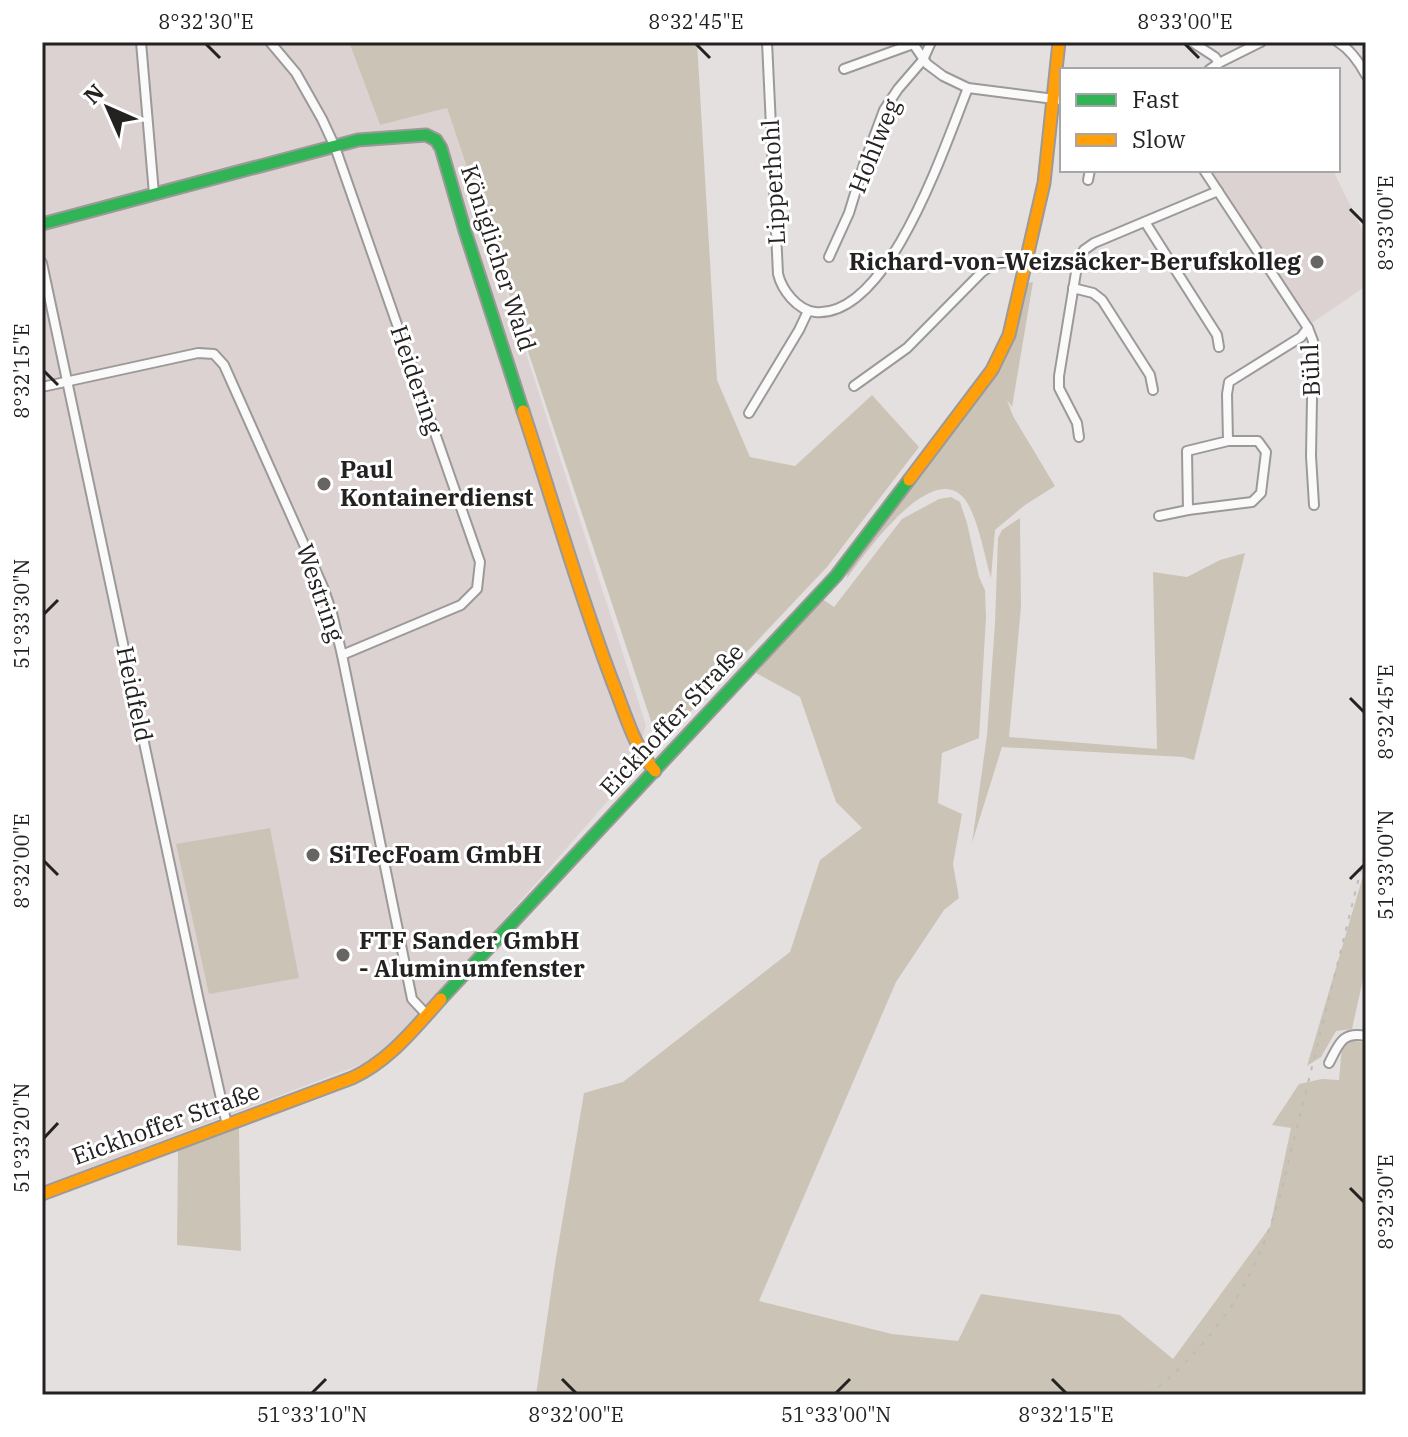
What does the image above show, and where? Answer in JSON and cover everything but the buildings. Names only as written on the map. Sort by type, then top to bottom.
[{"type":"main road","name":"Eickhoffer Straße","points":[[42,1194],[369,1070],[390,1054],[836,576],[992,370],[1009,335],[1044,183],[1058,99],[1059,42]]},
{"type":"main road","name":"Königlicher Wald","points":[[42,224],[358,140],[433,137],[439,144],[603,657],[634,738],[655,771]]},
{"type":"street","points":[[141,42],[154,194]]},
{"type":"street","name":"Heidering","points":[[270,42],[296,73],[335,147],[480,562],[477,589],[461,605],[342,655]]},
{"type":"street","name":"Lipperhohl","points":[[767,42],[778,274],[781,285],[792,299],[808,311]]},
{"type":"street","name":"Hohlweg","points":[[829,257],[849,213],[884,110],[923,60],[931,42]]},
{"type":"street","points":[[1192,42],[1219,63]]},
{"type":"street","points":[[1212,68],[1261,42]]},
{"type":"street","points":[[1338,42],[1358,60],[1366,75]]},
{"type":"street","points":[[844,69],[912,43],[923,60],[943,76],[968,88],[1058,99]]},
{"type":"street","points":[[749,413],[808,311],[831,312],[851,302],[896,251],[918,209],[968,88]]},
{"type":"street","points":[[1088,180],[1090,172]]},
{"type":"street","name":"Bühl","points":[[1205,172],[1308,328],[1313,341],[1311,456],[1314,505]]},
{"type":"street","points":[[1079,437],[1077,423],[1059,388],[1078,260],[1084,250],[1094,243],[1218,191]]},
{"type":"street","points":[[1145,222],[1217,335],[1219,347]]},
{"type":"street","points":[[854,386],[907,348],[993,264],[1027,262]]},
{"type":"street","name":"Heidfeld","points":[[42,263],[227,1125]]},
{"type":"street","points":[[1073,288],[1093,293],[1102,300],[1150,375],[1153,390]]},
{"type":"street","points":[[1228,441],[1229,382],[1301,337],[1308,328]]},
{"type":"street","name":"Westring","points":[[42,387],[198,353],[214,354],[229,375],[332,613],[412,999],[427,1015]]},
{"type":"street","points":[[1159,516],[1252,502],[1261,493],[1266,452],[1258,441],[1228,441],[1187,451],[1188,510]]},
{"type":"street","points":[[1329,1063],[1347,1036],[1366,1036]]},
{"type":"shaded area","points":[[42,42],[349,42],[380,125],[447,108],[646,725],[633,772],[454,977],[378,1058],[42,1186]]},
{"type":"shaded area","points":[[349,42],[697,42],[717,380],[750,457],[795,466],[872,395],[919,447],[827,567],[659,745],[447,108],[380,125]]},
{"type":"shaded area","name":"Richard-von-Weizsäcker-Berufskolleg","points":[[1212,172],[1334,172],[1366,238],[1366,286],[1309,325]]},
{"type":"shaded area","points":[[1033,282],[1012,407],[1007,400],[1013,416],[1055,486],[1025,505],[995,530],[991,578],[978,528],[966,501],[952,490],[936,490],[901,514],[847,578],[848,567],[998,371],[1014,335],[1028,283]]},
{"type":"shaded area","points":[[951,497],[960,502],[967,523],[979,577],[985,590],[986,617],[979,738],[942,753],[938,803],[962,814],[953,864],[959,898],[944,910],[896,982],[759,1301],[892,1334],[958,1341],[981,1294],[1120,1315],[1173,1359],[1270,1227],[1291,1128],[1272,1125],[1299,1084],[1322,1079],[1339,1080],[1342,1046],[1350,1040],[1366,1043],[1366,1395],[536,1395],[584,1093],[623,1082],[790,952],[820,860],[862,828],[836,802],[800,697],[756,673],[821,598],[834,607],[902,519],[939,499]]},
{"type":"shaded area","points":[[1020,518],[1021,607],[1009,737],[1157,749],[1153,572],[1187,577],[1220,560],[1245,553],[1194,760],[1002,747],[972,843],[987,735],[998,538],[1002,530]]},
{"type":"shaded area","points":[[270,828],[299,978],[209,994],[176,844]]},
{"type":"shaded area","points":[[1366,866],[1366,966],[1352,1029],[1336,1031],[1321,1057],[1307,1066]]},
{"type":"shaded area","points":[[239,1128],[241,1251],[177,1245],[178,1151],[181,1147]]},
{"type":"railway","points":[[1149,1395],[1214,1330],[1246,1282],[1259,1255],[1280,1196],[1366,849]]},
{"type":"traffic: fast","points":[[42,224],[358,140],[426,135],[436,140],[441,148],[523,411]]},
{"type":"traffic: fast","points":[[441,999],[836,576],[909,480]]},
{"type":"traffic: slow","points":[[909,480],[992,370],[1009,335],[1044,183],[1059,42]]},
{"type":"traffic: slow","points":[[523,411],[577,582],[626,718],[655,771]]},
{"type":"traffic: slow","points":[[42,1194],[352,1078],[378,1063],[411,1033],[441,999]]},
{"type":"place","name":"Richard-von-Weizsäcker-Berufskolleg","points":[[1317,262]]},
{"type":"place","name":"Paul Kontainerdienst","points":[[324,484]]},
{"type":"place","name":"SiTecFoam GmbH","points":[[313,855]]},
{"type":"place","name":"FTF Sander GmbH - Aluminumfenster","points":[[343,955]]}]
